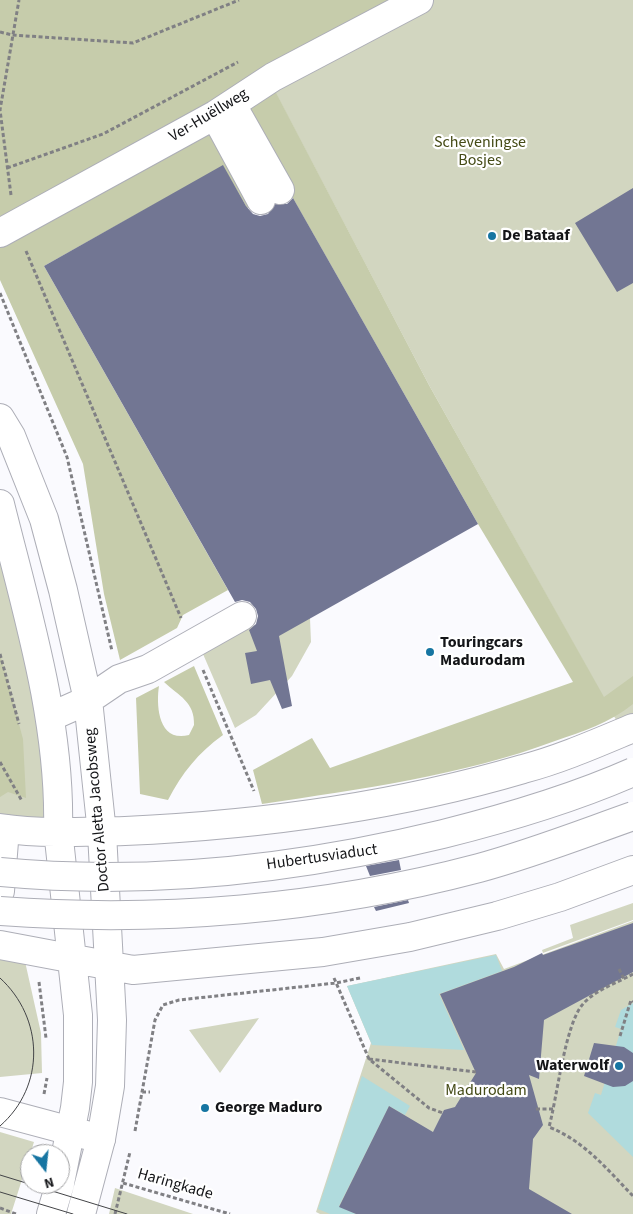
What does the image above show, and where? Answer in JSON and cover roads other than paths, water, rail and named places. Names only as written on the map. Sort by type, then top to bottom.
[{"type":"main road","name":"Ver-Huëllweg","points":[[7,229],[224,110],[273,77],[419,0]]},
{"type":"main road","points":[[224,110],[270,195]]},
{"type":"main road","name":"Doctor Aletta Jacobsweg","points":[[0,418],[11,436],[44,519],[88,700],[102,833],[112,1020],[110,1086],[101,1140],[81,1214]]},
{"type":"main road","points":[[0,504],[25,601],[50,717],[58,830],[78,1024],[78,1082],[68,1144]]},
{"type":"main road","points":[[50,717],[88,700],[119,679],[148,669],[189,636],[238,608]]},
{"type":"main road","points":[[0,891],[3,829],[102,833],[267,820],[370,805],[461,786],[525,769],[633,728]]},
{"type":"main road","name":"Hubertusviaduct","points":[[0,872],[109,877],[188,874],[278,865],[372,851],[469,828],[542,807],[633,772]]},
{"type":"main road","points":[[0,911],[114,915],[194,913],[279,905],[375,891],[480,868],[633,816]]},
{"type":"main road","points":[[0,945],[133,970],[322,952],[410,937],[497,916],[560,897],[633,870]]},
{"type":"main road","points":[[0,1112],[101,1140]]},
{"type":"main road","points":[[51,1214],[57,1194]]},
{"type":"water","points":[[496,955],[502,971],[439,994],[464,1050],[372,1045],[347,986]]},
{"type":"water","points":[[633,1003],[633,1157],[588,1113],[595,1093],[601,1095],[621,1029],[615,1027],[621,1010]]},
{"type":"water","points":[[362,1076],[410,1106],[405,1115],[389,1106],[339,1206],[356,1214],[330,1214],[318,1209]]},
{"type":"tram line","points":[[0,978],[15,994],[25,1012],[34,1052],[32,1072],[26,1092],[15,1110],[0,1126]]},
{"type":"tram line","points":[[0,1175],[127,1214]]},
{"type":"tram line","points":[[0,1192],[73,1214]]},
{"type":"place","name":"De Bataaf","points":[[492,236]]},
{"type":"place","name":"Touringcars Madurodam","points":[[430,652]]},
{"type":"place","name":"Waterwolf","points":[[619,1066]]},
{"type":"place","name":"George Maduro","points":[[205,1108]]},
{"type":"park label","name":"Scheveningse Bosjes","points":[[480,152]]},
{"type":"park label","name":"Madurodam","points":[[486,1091]]}]
